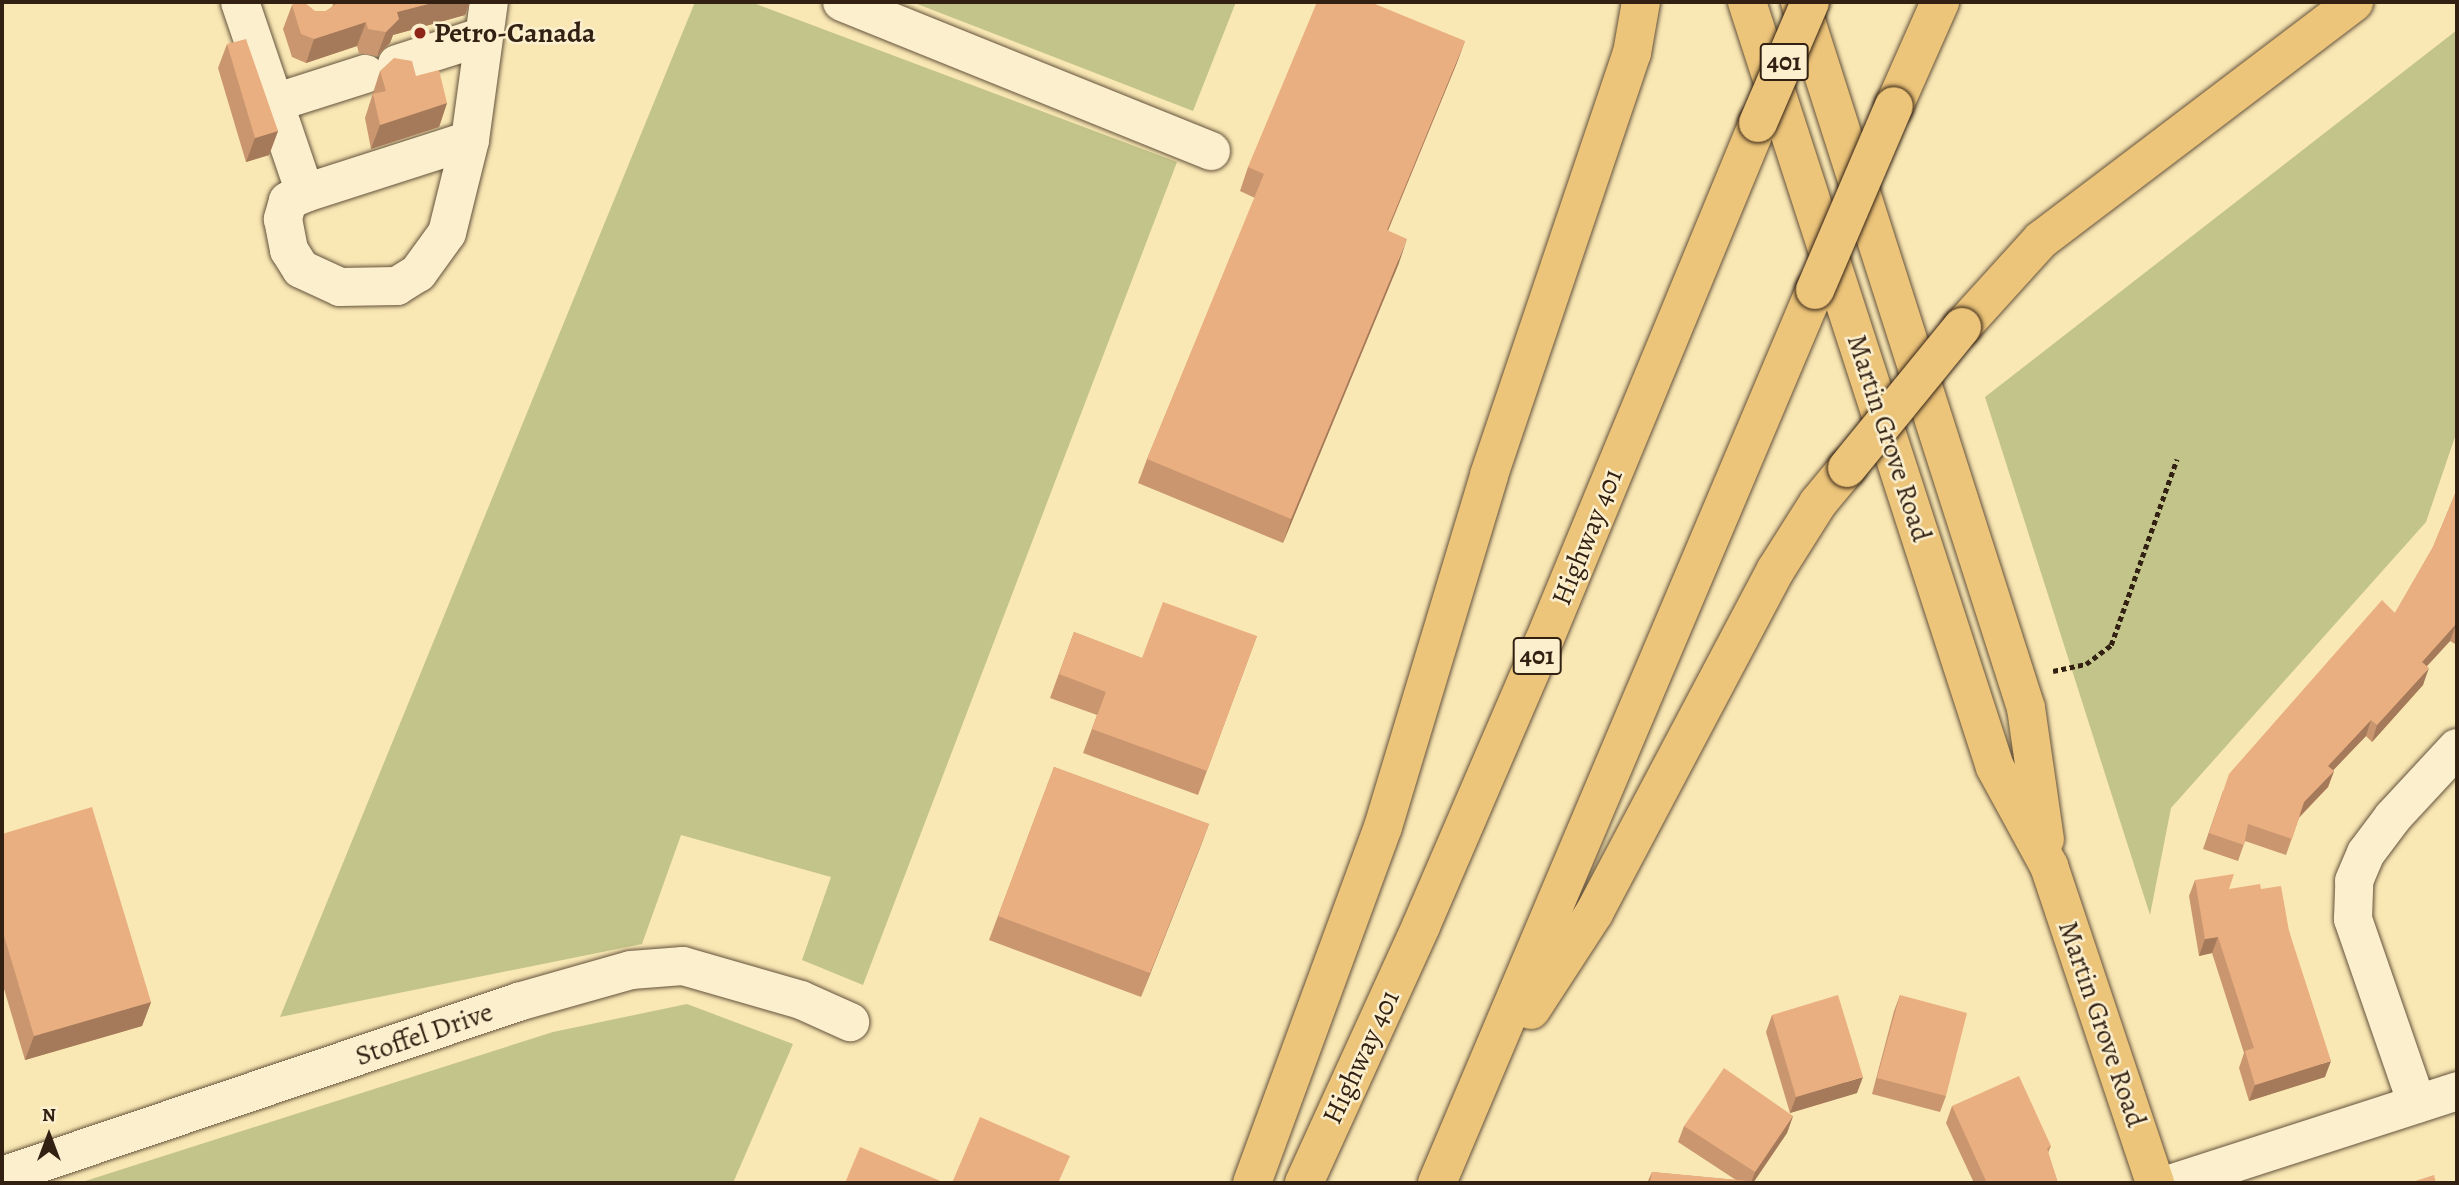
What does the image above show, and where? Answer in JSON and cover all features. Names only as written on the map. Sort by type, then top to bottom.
[{"type":"main road","points":[[1252,1183],[1383,827],[1489,475],[1632,53],[1641,2]]},
{"type":"main road","name":"Martin Grove Road","points":[[1747,2],[1996,767],[2049,866],[2155,1183]]},
{"type":"main road","name":"Martin Grove Road","points":[[1800,2],[2026,708],[2049,866]]},
{"type":"main road","name":"Highway 401","points":[[1304,1183],[1533,666],[1810,2]]},
{"type":"main road","points":[[1437,1183],[1815,290],[1940,2]]},
{"type":"main road","points":[[1472,1100],[1594,914],[1775,570],[1818,503],[1962,327],[2041,240],[2354,2]]},
{"type":"street","points":[[240,2],[304,193]]},
{"type":"street","points":[[842,2],[1211,151]]},
{"type":"street","points":[[274,103],[486,19],[470,140],[447,233],[418,273],[397,286],[340,287],[301,269],[289,250],[282,219],[288,201],[304,193],[470,140]]},
{"type":"street","points":[[2417,1104],[2353,919],[2354,881],[2365,853],[2393,817],[2457,748]]},
{"type":"street","name":"Stoffel Drive","points":[[2,1176],[517,1002],[631,971],[683,966],[801,1000],[849,1022]]},
{"type":"street","points":[[2174,1183],[2457,1091]]},
{"type":"path","points":[[2053,671],[2086,664],[2111,645],[2177,459]]},
{"type":"green space","points":[[695,2],[751,2],[1177,162],[863,985],[802,960],[831,877],[681,835],[642,944],[280,1017]]},
{"type":"green space","points":[[912,2],[1236,2],[1193,111]]},
{"type":"green space","points":[[2457,30],[2457,431],[2426,522],[2171,808],[2150,915],[1985,397]]},
{"type":"green space","points":[[687,1004],[793,1044],[733,1183],[79,1183],[553,1032]]},
{"type":"building","points":[[295,2],[304,2],[315,11],[326,11],[337,2],[436,2],[397,12],[399,19],[386,32],[368,29],[366,22],[314,39],[301,34],[292,5]]},
{"type":"building","points":[[1317,2],[1370,2],[1465,41],[1387,230],[1407,239],[1291,519],[1147,459],[1264,174],[1248,167]]},
{"type":"building","points":[[246,39],[278,131],[255,138],[227,44]]},
{"type":"building","points":[[394,58],[412,61],[416,76],[439,70],[447,103],[380,125],[373,94],[386,91],[380,71]]},
{"type":"building","points":[[2457,489],[2457,625],[2422,662],[2429,668],[2377,725],[2371,720],[2328,766],[2334,771],[2304,802],[2292,839],[2248,824],[2244,845],[2209,833],[2229,774],[2382,600],[2395,613],[2433,547]]},
{"type":"building","points":[[1163,602],[1257,636],[1207,771],[1092,729],[1106,692],[1059,674],[1074,632],[1142,658]]},
{"type":"building","points":[[1054,767],[1209,824],[1150,973],[998,916]]},
{"type":"building","points":[[92,807],[151,1002],[34,1036],[2,929],[2,834]]},
{"type":"building","points":[[2234,874],[2229,889],[2260,884],[2261,889],[2281,886],[2289,931],[2331,1061],[2255,1085],[2245,1051],[2254,1048],[2218,937],[2205,939],[2195,880]]},
{"type":"building","points":[[1838,995],[1863,1077],[1796,1097],[1772,1015]]},
{"type":"building","points":[[1900,995],[1967,1013],[1946,1096],[1877,1078]]},
{"type":"building","points":[[1724,1068],[1793,1116],[1755,1172],[1684,1126]]},
{"type":"building","points":[[2019,1076],[2051,1146],[2047,1148],[2058,1183],[1987,1183],[1952,1106]]},
{"type":"building","points":[[980,1117],[1070,1156],[1058,1183],[952,1183]]},
{"type":"building","points":[[860,1147],[945,1183],[845,1183]]},
{"type":"building","points":[[1652,1172],[1749,1181],[1650,1183]]},
{"type":"building","points":[[2434,1175],[2436,1183],[2409,1183]]},
{"type":"place","name":"Petro-Canada","points":[[420,33]]}]
